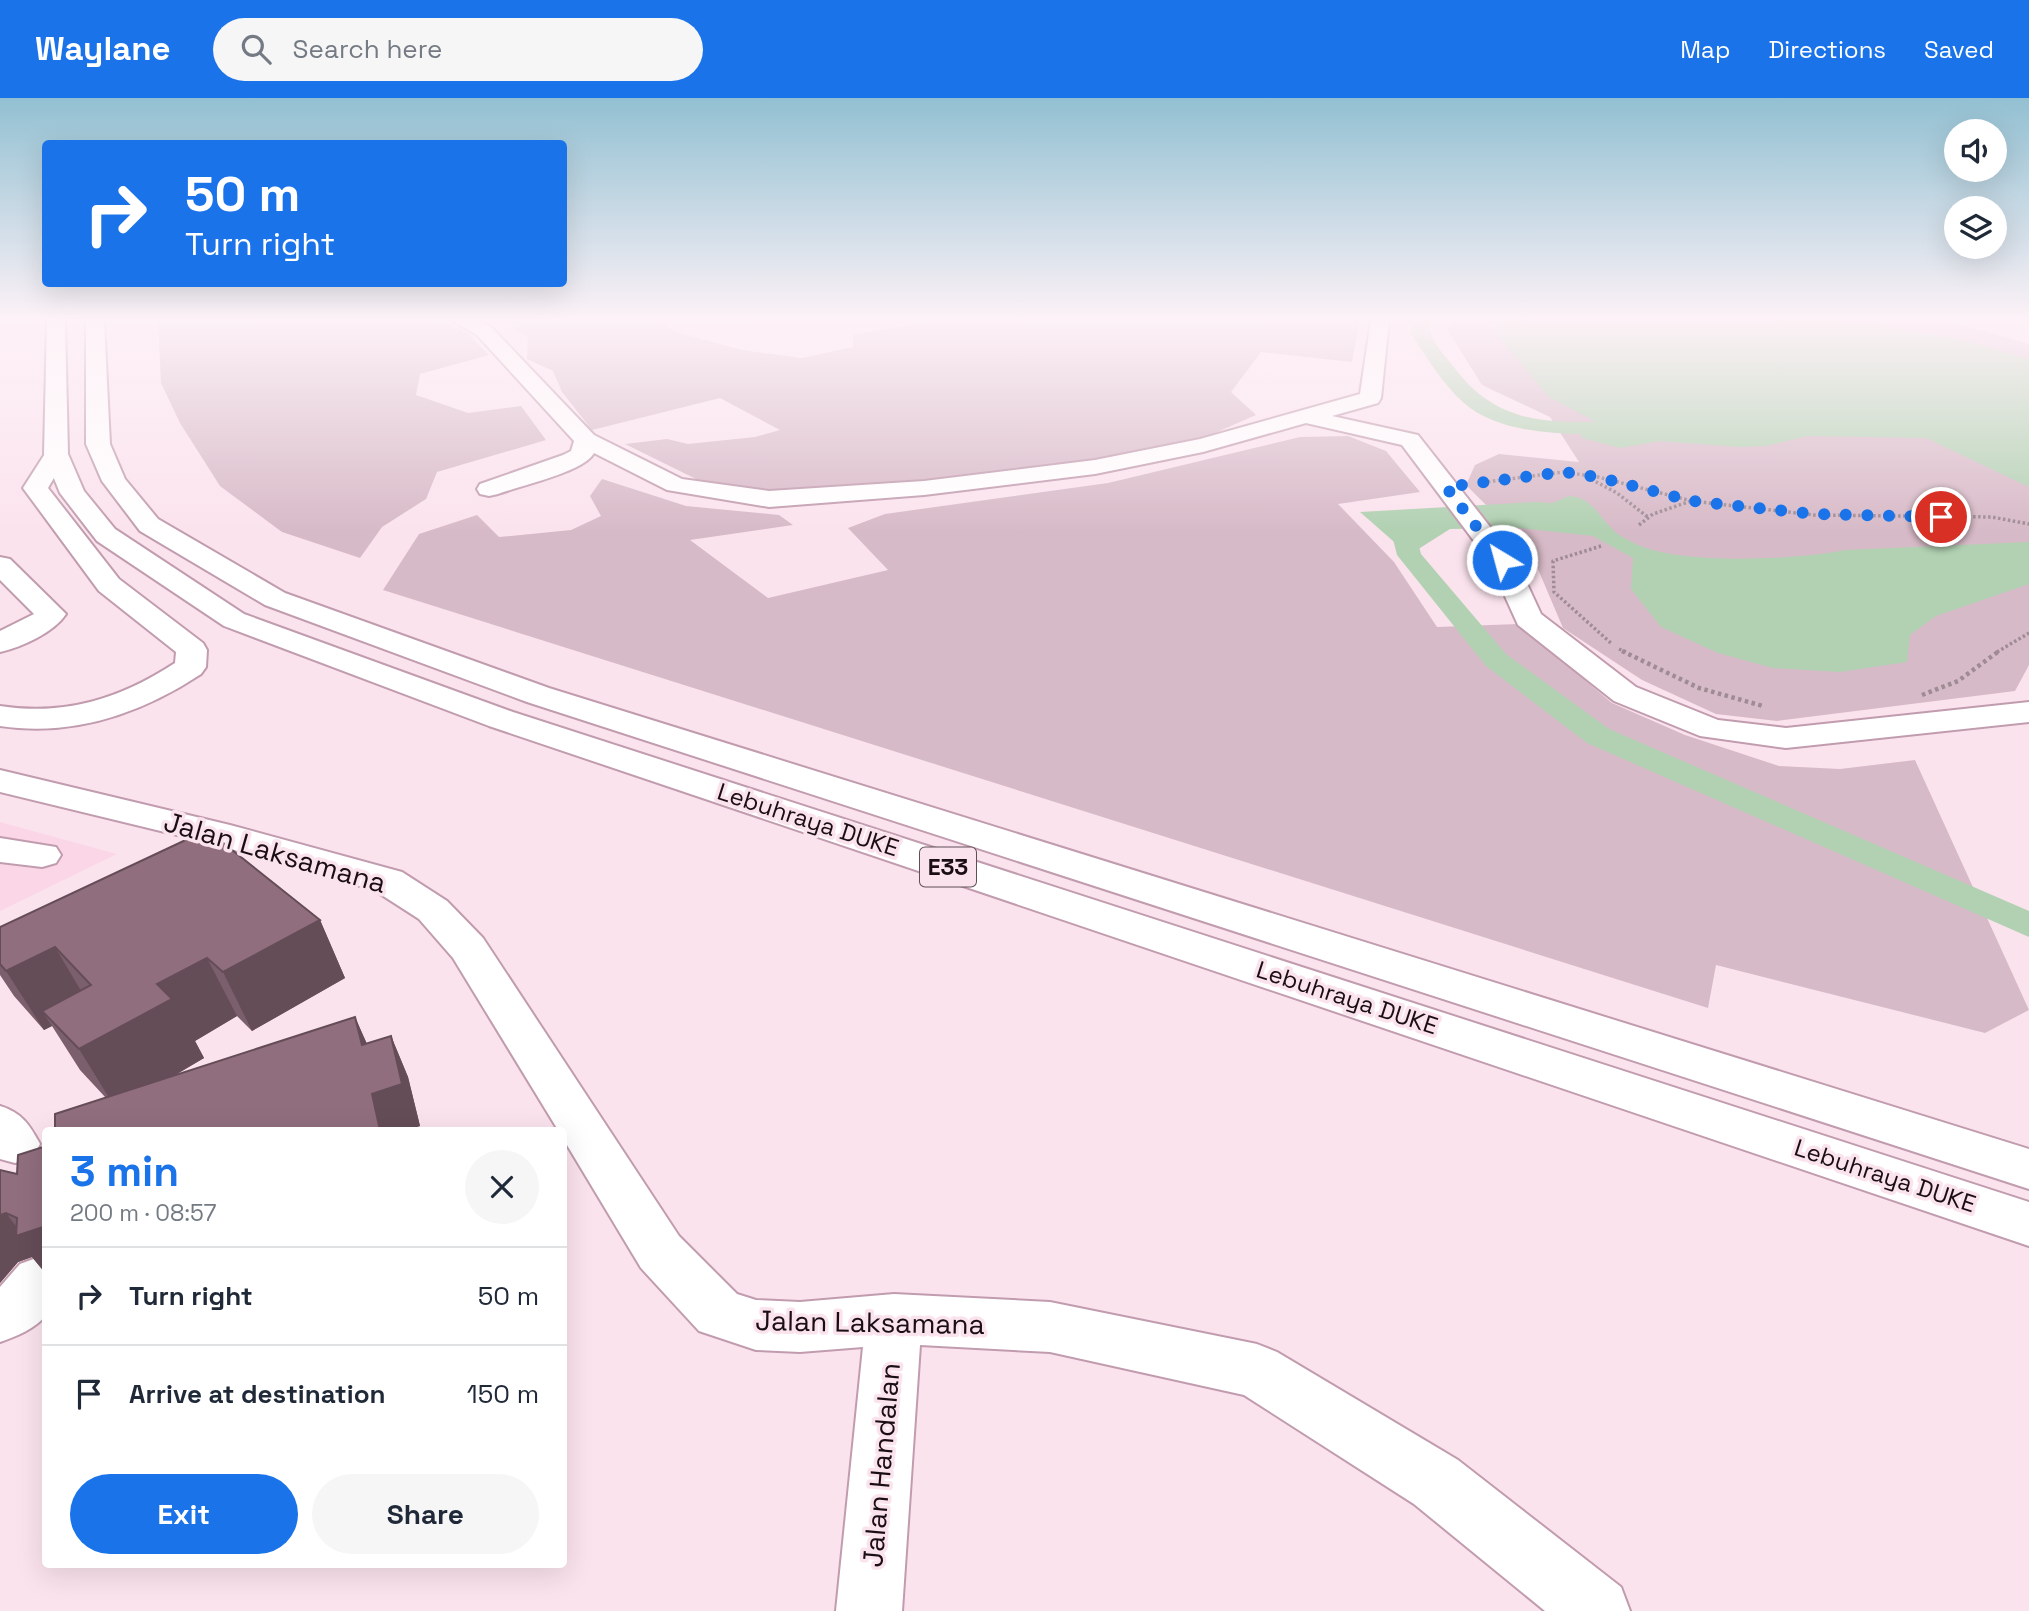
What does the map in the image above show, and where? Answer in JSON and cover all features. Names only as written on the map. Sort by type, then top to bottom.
[{"type":"main road","name":"Lebuhraya DUKE","points":[[56,391],[56,454],[72,494],[106,535],[234,620],[501,719],[2029,1224]]},
{"type":"main road","name":"Lebuhraya DUKE","points":[[97,391],[98,444],[114,481],[149,525],[275,599],[551,699],[2029,1168]]},
{"type":"main road","points":[[540,391],[586,440],[676,485],[769,499],[925,488],[1095,467],[1203,445],[1370,398],[1371,391]]},
{"type":"main road","points":[[1305,416],[1410,440],[1502,560],[1528,619],[1625,694],[1712,729],[1786,738],[2029,712]]},
{"type":"main road","points":[[489,489],[582,455],[586,440]]},
{"type":"main road","points":[[0,716],[64,719],[90,713],[160,688],[190,667],[192,650],[109,585],[35,488],[56,454]]},
{"type":"main road","points":[[0,565],[51,614],[47,619],[0,643]]},
{"type":"main road","name":"Jalan Laksamana","points":[[0,781],[217,833],[388,881],[433,909],[468,948],[660,1252],[719,1313],[756,1325],[800,1327],[894,1319],[1050,1327],[1257,1371],[1436,1482],[1597,1611]]},
{"type":"main road","points":[[168,858],[217,833]]},
{"type":"main road","points":[[0,850],[42,855]]},
{"type":"main road","points":[[0,1317],[21,1304],[39,1281]]},
{"type":"main road","name":"Jalan Handalan","points":[[869,1611],[894,1319]]},
{"type":"path","points":[[1449,490],[1563,472],[1692,501],[1814,514],[1992,517],[2029,524]]},
{"type":"path","points":[[1583,475],[1617,494],[1648,518]]},
{"type":"path","points":[[1639,525],[1648,518],[1692,501]]},
{"type":"path","points":[[1601,546],[1553,561],[1554,592],[1618,649],[1699,688],[1773,709]]},
{"type":"path","points":[[1911,699],[1958,681],[2008,644],[2029,633]]},
{"type":"shaded area","points":[[165,391],[417,391],[416,395],[468,413],[521,406],[546,440],[437,472],[426,499],[382,527],[360,558],[282,532],[220,486],[180,423]]},
{"type":"shaded area","points":[[1232,391],[1256,415],[1208,436],[1105,459],[922,480],[780,491],[698,480],[625,444],[667,439],[688,444],[755,437],[780,430],[720,398],[592,430],[562,392]]},
{"type":"shaded area","points":[[1494,391],[2029,391],[2029,665],[2015,691],[1777,721],[1716,714],[1642,680],[1563,628],[1529,548],[1466,485],[1475,465],[1499,454],[1579,462],[1550,417]]},
{"type":"shaded area","points":[[1544,391],[2029,391],[2029,487],[1926,438],[1808,436],[1766,446],[1739,447],[1659,441],[1621,448],[1582,438],[1578,424],[1598,423],[1549,397]]},
{"type":"shaded area","points":[[1348,436],[1386,451],[1420,492],[1338,504],[1394,562],[1437,627],[1518,624],[1612,703],[1685,735],[1779,766],[1840,769],[1915,760],[2029,1010],[1985,1033],[1716,965],[1708,1008],[383,590],[419,534],[477,515],[499,537],[571,530],[601,516],[590,496],[602,479],[686,506],[779,515],[793,525],[690,540],[768,598],[888,570],[848,528],[885,514],[1108,483],[1300,437]]},
{"type":"shaded area","points":[[1569,496],[1584,500],[1614,531],[1632,542],[1651,550],[1705,558],[1768,558],[1845,550],[2029,542],[2029,584],[1936,616],[1910,635],[1907,662],[1840,672],[1773,668],[1718,653],[1661,627],[1631,589],[1633,558],[1593,536],[1520,528],[1450,529],[1409,555],[1360,512],[1552,503]]},
{"type":"shaded area","points":[[0,822],[117,854],[0,911]]},
{"type":"building","points":[[207,830],[320,920],[223,972],[207,958],[157,984],[172,999],[79,1049],[42,1011],[91,985],[55,947],[6,971],[0,964],[0,927]]},
{"type":"building","points":[[355,1017],[362,1045],[391,1036],[402,1084],[372,1094],[379,1127],[55,1127],[55,1114]]},
{"type":"building","points":[[42,1147],[42,1227],[16,1236],[17,1218],[6,1213],[0,1215],[0,1170],[17,1174],[18,1155]]},
{"type":"waterway","points":[[1463,391],[1474,402],[1490,411],[1527,423],[1569,428],[1627,426]]},
{"type":"waterway","points":[[1409,518],[1400,519],[1409,555],[1496,660],[1598,736],[2029,925]]},
{"type":"route","points":[[1502,560],[1446,487],[1563,472],[1598,477],[1692,501],[1814,514],[1941,517]]}]
